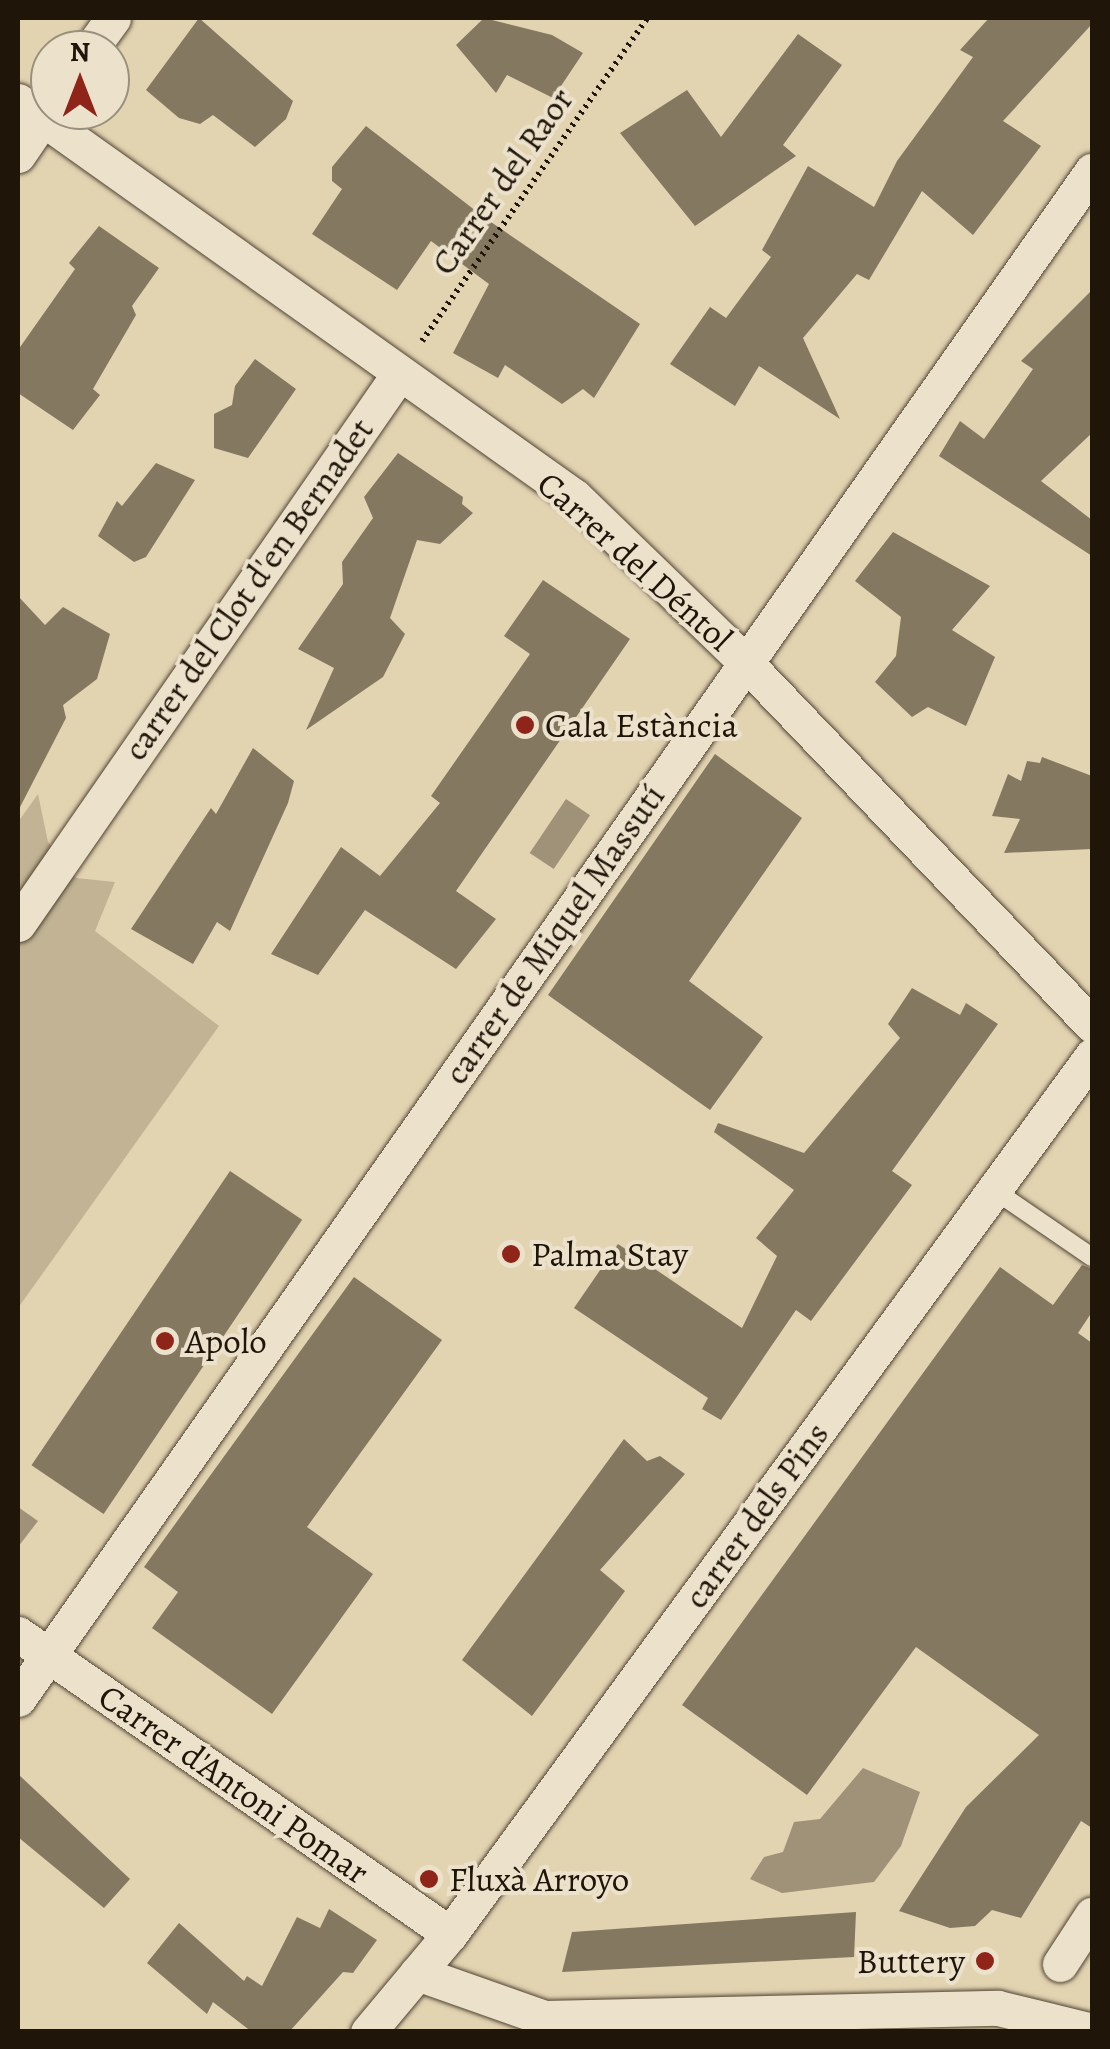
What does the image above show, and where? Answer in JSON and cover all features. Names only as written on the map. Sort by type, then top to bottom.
[{"type":"street","points":[[18,155],[30,127]]},
{"type":"street","name":"Carrer del Déntol","points":[[68,130],[399,374],[575,496],[745,662],[1092,1025]]},
{"type":"street","name":"carrer de Miquel Massutí","points":[[18,1699],[1092,171]]},
{"type":"street","name":"carrer del Clot d'en Bernadet","points":[[18,924],[399,374]]},
{"type":"street","name":"carrer dels Pins","points":[[417,1973],[450,1934],[1092,1056]]},
{"type":"street","name":"Carrer d'Antoni Pomar","points":[[18,1634],[450,1934]]},
{"type":"street","points":[[1060,1964],[1092,1915]]},
{"type":"street","points":[[368,2032],[417,1973],[544,2018],[998,2008],[1092,2031]]},
{"type":"lane","points":[[994,1190],[1092,1257]]},
{"type":"path","name":"Carrer del Raor","points":[[399,374],[647,18]]},
{"type":"shaded area","points":[[38,794],[48,842],[76,878],[115,882],[95,931],[219,1026],[18,1308],[18,822]]},
{"type":"shaded area","points":[[566,799],[590,815],[554,869],[530,853]]},
{"type":"shaded area","points":[[18,1507],[38,1521],[18,1547]]},
{"type":"shaded area","points":[[863,1768],[920,1792],[901,1846],[874,1882],[782,1893],[750,1879],[764,1857],[783,1852],[794,1822],[820,1819]]},
{"type":"building","points":[[199,18],[293,101],[286,119],[255,147],[213,115],[200,124],[179,118],[146,90]]},
{"type":"building","points":[[484,18],[552,35],[583,53],[553,98],[507,75],[496,93],[456,45]]},
{"type":"building","points":[[989,18],[1092,18],[1092,24],[1003,121],[1041,146],[973,235],[922,191],[869,280],[857,274],[803,338],[840,419],[759,366],[735,406],[670,364],[710,307],[726,318],[771,257],[762,250],[808,166],[874,207],[897,161],[973,57],[960,50]]},
{"type":"building","points":[[798,34],[842,65],[783,145],[796,156],[695,226],[620,133],[687,90],[721,137]]},
{"type":"building","points":[[366,126],[476,211],[460,234],[485,218],[640,324],[594,398],[583,389],[562,404],[505,365],[498,378],[453,353],[489,284],[431,241],[397,290],[312,234],[342,189],[332,181],[332,167]]},
{"type":"building","points":[[99,226],[159,268],[132,306],[136,315],[93,389],[100,395],[73,430],[18,393],[18,350],[75,269],[69,263]]},
{"type":"building","points":[[1092,290],[1092,433],[1041,481],[1092,520],[1092,556],[939,456],[960,421],[984,439],[1033,369],[1021,361]]},
{"type":"building","points":[[255,359],[296,389],[248,458],[214,448],[214,414],[232,405],[235,386]]},
{"type":"building","points":[[398,453],[463,497],[462,504],[473,513],[440,544],[417,540],[390,618],[405,634],[383,677],[306,730],[334,668],[298,649],[343,584],[342,562],[373,518],[364,497]]},
{"type":"building","points":[[156,463],[195,480],[146,557],[134,562],[98,536],[117,501],[122,506]]},
{"type":"building","points":[[893,532],[990,586],[952,630],[995,657],[966,726],[928,707],[912,717],[875,682],[896,656],[901,617],[855,581]]},
{"type":"building","points":[[543,580],[630,639],[456,891],[496,919],[456,969],[365,910],[318,975],[271,954],[341,847],[380,876],[440,803],[431,796],[530,654],[504,636]]},
{"type":"building","points":[[18,596],[45,625],[63,607],[110,634],[97,679],[63,705],[66,718],[18,811]]},
{"type":"building","points":[[253,748],[294,781],[288,803],[230,931],[217,922],[193,964],[131,929],[211,808],[216,814]]},
{"type":"building","points":[[715,754],[802,818],[689,981],[763,1037],[710,1110],[548,995]]},
{"type":"building","points":[[1042,757],[1092,776],[1092,849],[1004,853],[1020,819],[992,816],[1008,774],[1021,781],[1027,761],[1040,763]]},
{"type":"building","points":[[912,988],[960,1015],[966,1003],[998,1024],[892,1171],[912,1185],[811,1321],[796,1310],[721,1420],[702,1409],[708,1398],[574,1308],[618,1244],[742,1328],[777,1256],[756,1238],[794,1190],[714,1132],[718,1123],[804,1153],[900,1038],[888,1024]]},
{"type":"building","name":"Apolo","points":[[230,1171],[302,1220],[104,1514],[31,1465]]},
{"type":"building","points":[[1082,1265],[1092,1269],[1092,1312],[1078,1333],[1092,1343],[1092,1828],[1081,1821],[1021,1918],[992,1910],[975,1926],[950,1928],[899,1911],[966,1807],[1039,1735],[916,1647],[807,1795],[682,1705],[1000,1267],[1053,1305]]},
{"type":"building","points":[[354,1277],[442,1340],[307,1527],[373,1574],[272,1714],[152,1628],[178,1592],[144,1567]]},
{"type":"building","points":[[624,1439],[647,1461],[660,1456],[685,1474],[600,1570],[625,1591],[532,1716],[462,1660]]},
{"type":"building","points":[[18,1774],[130,1879],[104,1908],[18,1837]]},
{"type":"building","points":[[329,1909],[377,1940],[353,1973],[343,1972],[289,2032],[252,2032],[213,2002],[207,2014],[147,1963],[179,1923],[244,1981],[247,1976],[262,1986],[297,1917],[320,1928]]},
{"type":"building","points":[[856,1912],[854,1957],[562,1972],[572,1932]]},
{"type":"place","name":"Cala Estància","points":[[525,725]]},
{"type":"place","name":"Palma Stay","points":[[511,1254]]},
{"type":"place","name":"Apolo","points":[[165,1341]]},
{"type":"place","name":"Fluxà Arroyo","points":[[429,1879]]},
{"type":"place","name":"Buttery","points":[[985,1961]]}]
